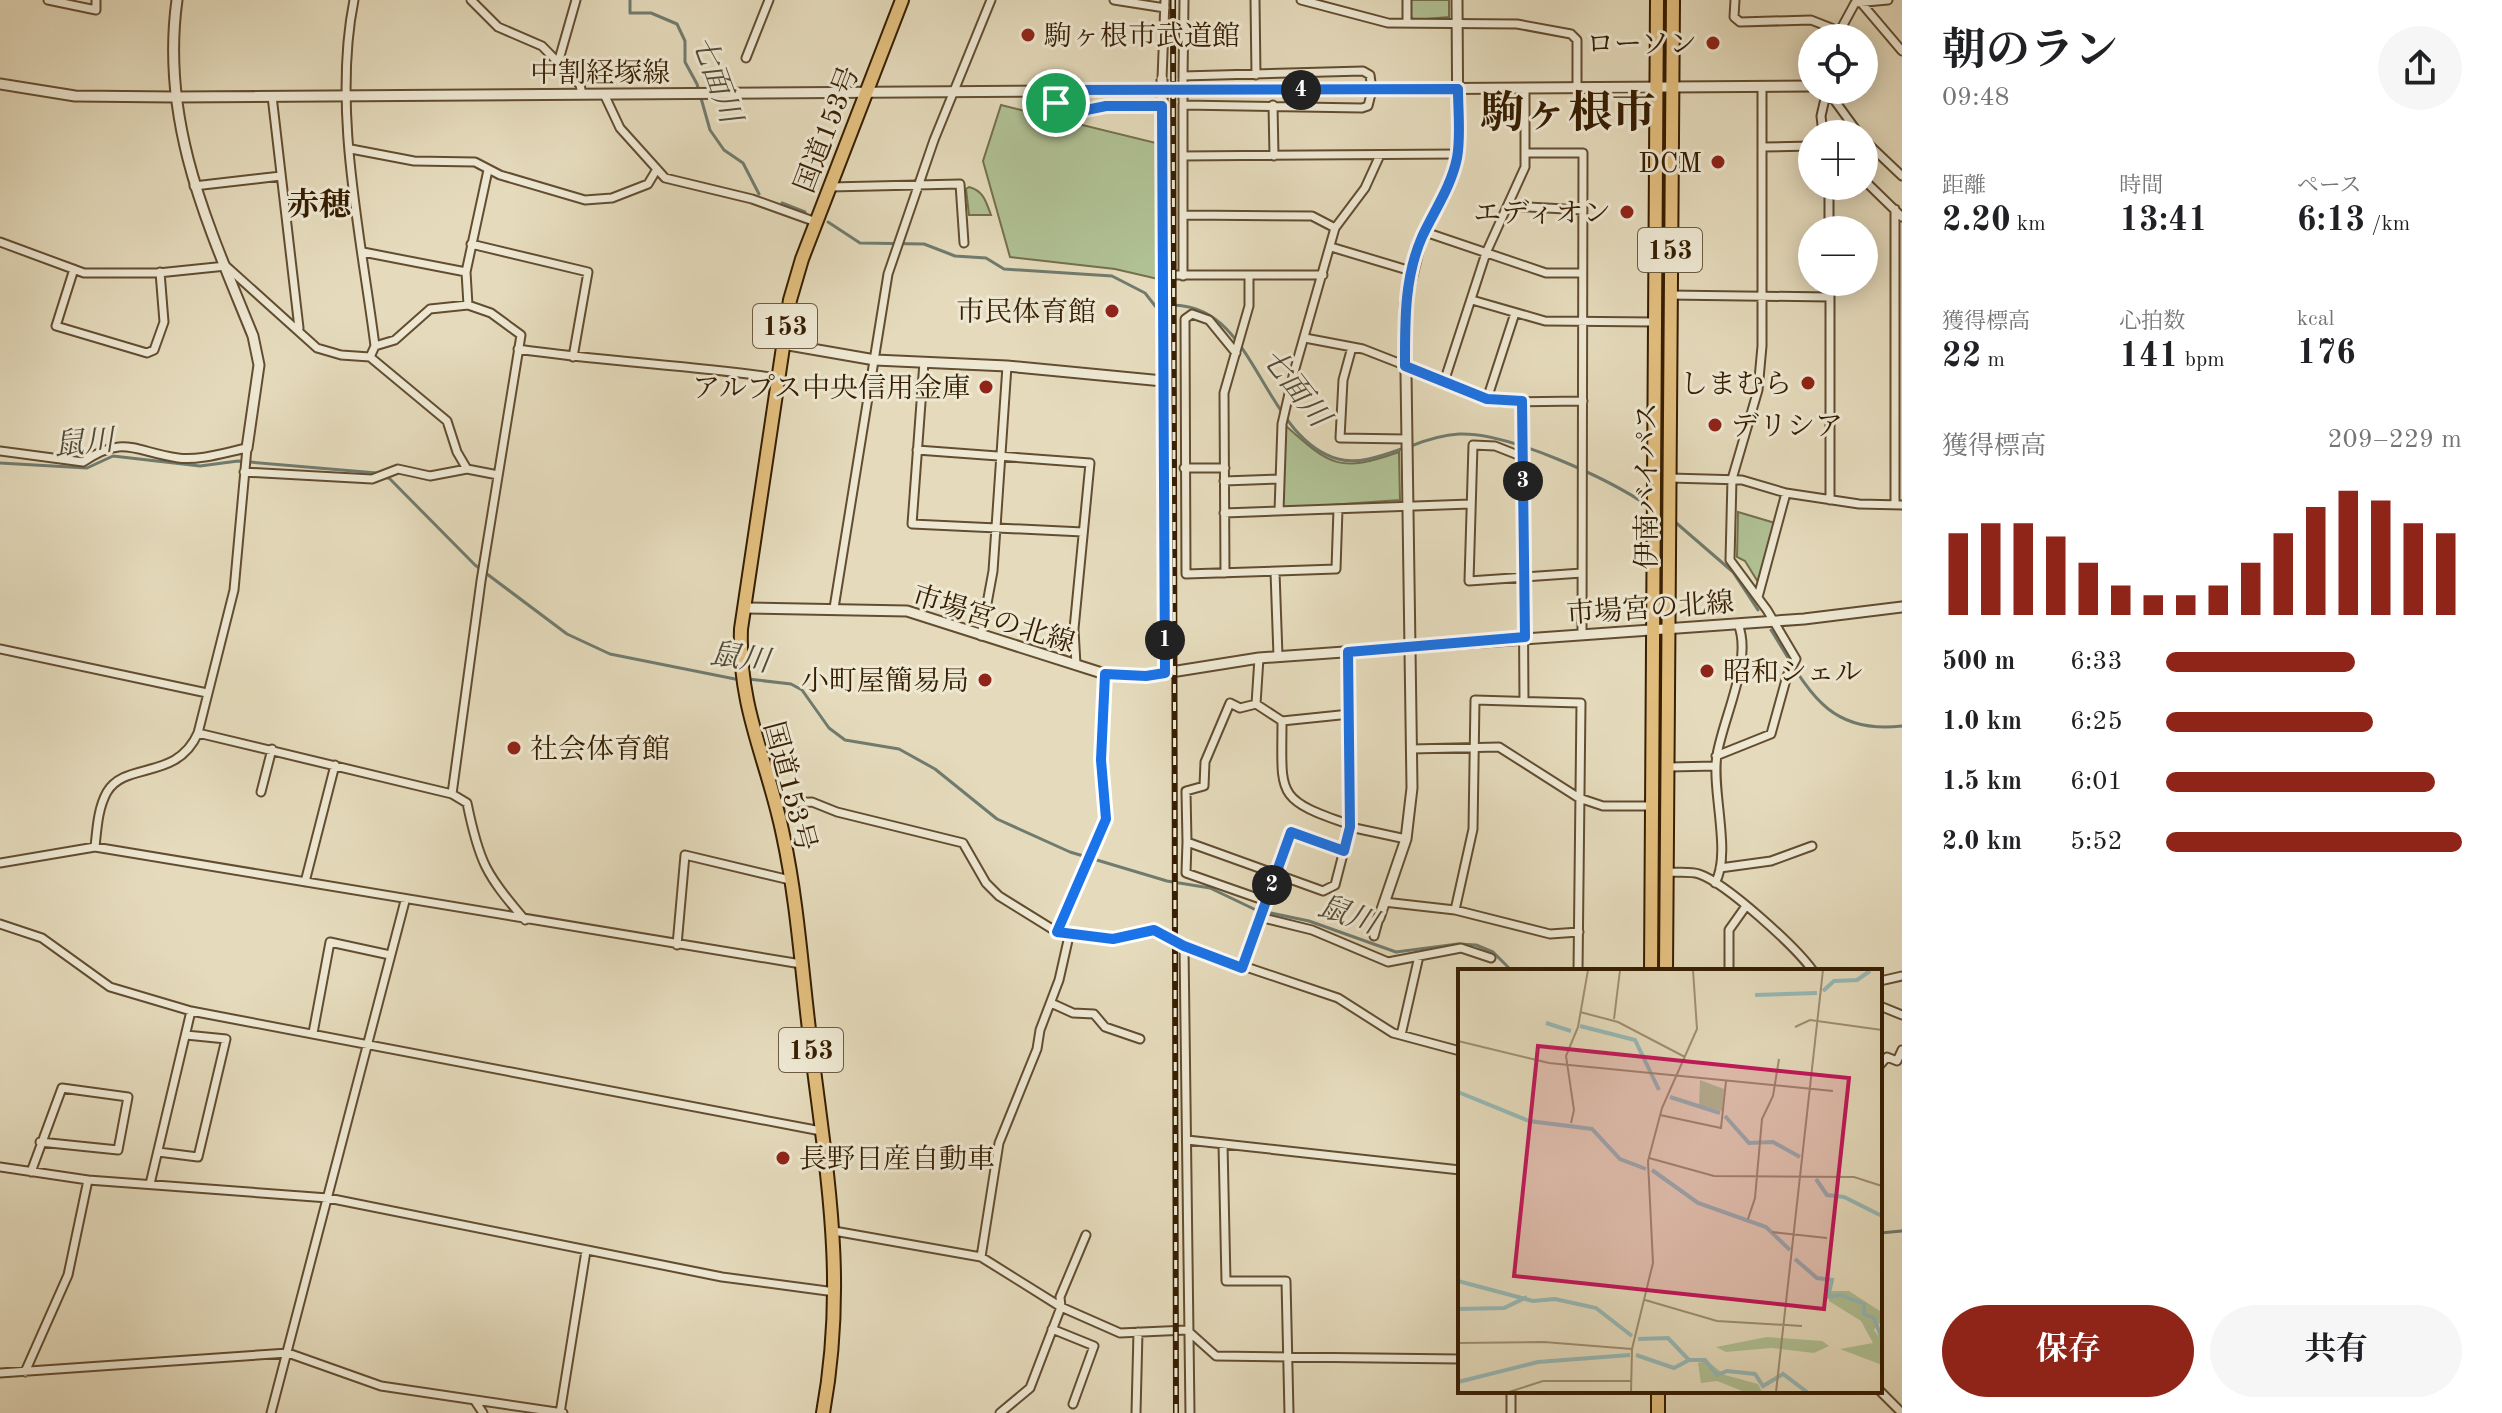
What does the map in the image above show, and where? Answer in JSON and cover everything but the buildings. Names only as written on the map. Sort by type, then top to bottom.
[{"type":"highway","name":"国道153号","points":[[823,1413],[832,1363],[837,1292],[834,1231],[790,880],[776,803],[743,692],[744,608],[790,300],[816,222],[902,0]]},
{"type":"highway","name":"伊南バイパス","points":[[1651,969],[1657,0]]},
{"type":"highway","name":"伊南バイパス","points":[[1666,969],[1671,629],[1669,295],[1673,0]]},
{"type":"street","points":[[48,0],[96,10],[96,0]]},
{"type":"street","points":[[95,847],[98,819],[108,790],[128,777],[180,759],[192,747],[198,733],[234,590],[244,470],[259,365],[253,336],[194,186],[174,97],[177,0]]},
{"type":"street","points":[[354,0],[347,45],[347,96],[375,346],[370,357]]},
{"type":"street","points":[[471,0],[498,27],[542,46],[580,85],[582,94]]},
{"type":"street","points":[[558,63],[576,0]]},
{"type":"street","points":[[746,58],[769,0]]},
{"type":"street","points":[[834,608],[888,274],[953,90],[991,0]]},
{"type":"street","points":[[1114,0],[1165,4],[1162,79],[1165,673]]},
{"type":"street","points":[[1183,276],[1184,0]]},
{"type":"street","points":[[1255,0],[1256,75]]},
{"type":"street","points":[[1301,0],[1388,23],[1517,24],[1571,34],[1577,40],[1577,89]]},
{"type":"street","points":[[1407,0],[1407,23]]},
{"type":"street","points":[[1374,936],[1406,839],[1412,788],[1405,304],[1411,271],[1425,232],[1451,179],[1458,154],[1457,0]]},
{"type":"street","points":[[1735,0],[1734,17],[1740,22],[1811,20],[1818,24]]},
{"type":"street","points":[[1858,2],[1888,0]]},
{"type":"street","points":[[1844,24],[1858,2]]},
{"type":"street","points":[[1858,2],[1902,51]]},
{"type":"street","points":[[1183,78],[1363,71],[1370,75],[1372,90],[1368,106],[1362,108],[1183,103]]},
{"type":"street","name":"中割経塚線","points":[[0,84],[75,96],[174,97],[1798,86]]},
{"type":"street","points":[[1716,756],[1771,734],[1796,659],[1758,597],[1730,560],[1732,479],[1758,390],[1762,296],[1762,87]]},
{"type":"street","points":[[1444,382],[1486,253],[1525,167],[1525,88]]},
{"type":"street","points":[[1055,90],[1059,110],[1067,114],[1106,106],[1162,102]]},
{"type":"street","points":[[604,94],[620,128],[673,182],[752,199],[816,222]]},
{"type":"street","points":[[272,96],[299,328]]},
{"type":"street","points":[[1273,105],[1274,156]]},
{"type":"street","points":[[1763,147],[1798,146]]},
{"type":"street","points":[[351,149],[414,161],[475,162],[488,170],[567,198],[597,200],[648,184],[657,169]]},
{"type":"street","points":[[1526,153],[1583,153],[1582,634]]},
{"type":"street","points":[[1878,153],[1902,176]]},
{"type":"street","points":[[1183,156],[1458,154]]},
{"type":"street","points":[[1279,511],[1283,421],[1335,228],[1365,188],[1380,155]]},
{"type":"street","points":[[468,305],[466,272],[488,170]]},
{"type":"street","points":[[194,186],[281,176]]},
{"type":"street","points":[[830,187],[960,184],[964,243]]},
{"type":"street","points":[[1878,193],[1902,217]]},
{"type":"street","points":[[1508,206],[1583,210]]},
{"type":"street","points":[[1670,478],[1732,479],[1830,500],[1898,505],[1895,209]]},
{"type":"street","points":[[1184,215],[1312,216],[1335,228]]},
{"type":"street","points":[[1425,232],[1546,273],[1582,273]]},
{"type":"street","points":[[0,242],[84,273],[160,272],[226,266],[322,351],[370,357],[447,421],[457,452],[467,469]]},
{"type":"street","points":[[471,244],[588,272],[573,357]]},
{"type":"street","points":[[1331,247],[1411,271]]},
{"type":"street","points":[[363,252],[466,272]]},
{"type":"street","points":[[74,269],[56,326],[147,353],[154,350],[164,322],[160,272]]},
{"type":"street","points":[[1162,275],[1323,275]]},
{"type":"street","points":[[1225,573],[1224,393],[1249,306],[1249,275]]},
{"type":"street","points":[[1669,295],[1830,297],[1830,500]]},
{"type":"street","points":[[1472,300],[1545,321],[1656,322]]},
{"type":"street","points":[[375,346],[395,340],[430,309],[468,305],[491,313],[521,335],[481,581],[452,794]]},
{"type":"street","points":[[1487,399],[1515,313]]},
{"type":"street","points":[[1236,352],[1209,320],[1192,314],[1185,319],[1186,574],[1336,569],[1338,509]]},
{"type":"street","points":[[1305,338],[1352,347],[1487,399],[1583,401]]},
{"type":"street","points":[[783,344],[875,360],[1007,366],[1163,381]]},
{"type":"street","points":[[1352,347],[1343,380],[1340,438],[1406,440]]},
{"type":"street","points":[[518,349],[573,357],[691,365],[778,378]]},
{"type":"street","points":[[924,362],[912,524],[1083,532]]},
{"type":"street","points":[[981,636],[993,571],[1007,366]]},
{"type":"street","points":[[1522,401],[1524,701]]},
{"type":"street","points":[[1523,455],[1495,446],[1473,445],[1469,581],[1582,573]]},
{"type":"street","points":[[0,451],[83,462],[104,448],[130,446],[181,459],[247,452]]},
{"type":"street","points":[[917,450],[1090,463],[1074,629],[1076,665]]},
{"type":"street","points":[[1184,468],[1225,468]]},
{"type":"street","points":[[244,470],[375,477],[398,469],[430,476],[467,469],[498,475]]},
{"type":"street","points":[[1224,481],[1279,479]]},
{"type":"street","points":[[1758,597],[1786,493]]},
{"type":"street","points":[[1224,513],[1470,504]]},
{"type":"street","points":[[1275,572],[1278,656]]},
{"type":"street","name":"市場宮の北線","points":[[744,608],[907,611],[1105,674],[1146,676],[1278,656],[1804,619],[1902,607]]},
{"type":"street","points":[[1715,883],[1720,868],[1716,756],[1743,645],[1738,624]]},
{"type":"street","points":[[0,649],[207,693]]},
{"type":"street","points":[[1187,842],[1277,873],[1317,891],[1331,890],[1349,826],[1348,652]]},
{"type":"street","points":[[1256,704],[1259,658]]},
{"type":"street","points":[[1057,932],[1106,819],[1101,760],[1105,674]]},
{"type":"street","points":[[1455,910],[1473,829],[1475,700],[1581,703],[1578,969]]},
{"type":"street","points":[[1265,903],[1186,873],[1186,791],[1204,786],[1205,762],[1230,703],[1240,708],[1256,704],[1282,721],[1350,714]]},
{"type":"street","points":[[1282,721],[1282,784],[1302,809],[1349,826],[1406,839]]},
{"type":"street","points":[[198,733],[452,794],[467,803],[478,854],[495,885],[525,920]]},
{"type":"street","points":[[1411,749],[1499,747],[1579,798],[1603,806],[1652,806]]},
{"type":"street","points":[[261,792],[272,749]]},
{"type":"street","points":[[305,882],[335,765]]},
{"type":"street","points":[[1669,767],[1716,766]]},
{"type":"street","points":[[776,803],[812,802],[837,812],[963,843],[986,883],[999,896],[1057,932],[1069,936],[1113,939],[1154,930],[1184,946],[1242,968],[1338,998],[1401,1035],[1458,1050]]},
{"type":"street","points":[[1242,968],[1291,832],[1344,851]]},
{"type":"street","points":[[1720,868],[1771,861],[1812,846]]},
{"type":"street","points":[[0,863],[95,847],[405,901],[801,964]]},
{"type":"street","points":[[677,945],[685,855],[790,880]]},
{"type":"street","points":[[1668,872],[1698,874],[1715,883],[1746,906],[1811,969]]},
{"type":"street","points":[[271,1413],[405,901]]},
{"type":"street","points":[[1384,902],[1455,910],[1550,934],[1579,932]]},
{"type":"street","points":[[1729,969],[1729,930],[1746,906]]},
{"type":"street","points":[[1259,917],[1312,930],[1388,962],[1461,948],[1491,958]]},
{"type":"street","points":[[0,924],[42,938],[110,987],[191,1011],[821,1131]]},
{"type":"street","points":[[981,1257],[999,1143],[1037,1049],[1069,936]]},
{"type":"street","points":[[313,1033],[330,942],[390,955]]},
{"type":"street","points":[[1184,946],[1190,1413]]},
{"type":"street","points":[[1401,1035],[1419,956]]},
{"type":"street","points":[[1882,981],[1902,976]]},
{"type":"street","points":[[1051,1003],[1073,1013],[1094,1014],[1105,1027],[1140,1039]]},
{"type":"street","points":[[1882,1007],[1902,1015]]},
{"type":"street","points":[[150,1184],[191,1011]]},
{"type":"street","points":[[158,1152],[198,1157],[226,1039],[186,1035]]},
{"type":"street","points":[[1882,1063],[1887,1057],[1899,1064],[1902,1050]]},
{"type":"street","points":[[31,1172],[40,1142],[62,1088],[128,1097],[118,1150],[40,1142]]},
{"type":"street","points":[[1187,1140],[1458,1170]]},
{"type":"street","points":[[1223,1144],[1226,1281],[1286,1281],[1289,1413]]},
{"type":"street","points":[[0,1167],[88,1180],[328,1198],[471,1224],[586,1251],[722,1277],[837,1292]]},
{"type":"street","points":[[25,1372],[68,1275],[88,1180]]},
{"type":"street","points":[[834,1231],[981,1257],[1061,1307],[1120,1333],[1187,1330],[1216,1356],[1458,1359]]},
{"type":"street","points":[[1000,1413],[1030,1388],[1061,1307],[1060,1297],[1086,1235]]},
{"type":"street","points":[[0,1373],[288,1353],[381,1386],[561,1413],[586,1251]]},
{"type":"street","points":[[1052,1329],[1094,1346],[1073,1404]]},
{"type":"street","points":[[1136,1413],[1138,1332]]},
{"type":"street","points":[[1882,1393],[1902,1413]]},
{"type":"street","points":[[475,1401],[483,1413]]},
{"type":"green space","points":[[1411,0],[1449,0],[1449,17],[1414,20],[1411,17]]},
{"type":"green space","points":[[1001,105],[1156,143],[1158,279],[1115,269],[1010,257],[983,161]]},
{"type":"green space","points":[[969,187],[981,194],[991,215],[969,215],[966,189]]},
{"type":"green space","points":[[1286,426],[1314,450],[1337,462],[1362,462],[1399,452],[1400,500],[1286,508],[1282,504]]},
{"type":"green space","points":[[1738,512],[1775,523],[1758,582],[1745,561],[1737,557]]},
{"type":"waterway","name":"七面川","points":[[630,0],[630,13],[651,13],[677,24],[685,41],[685,62],[697,84],[710,130],[724,150],[743,163],[759,194]]},
{"type":"waterway","name":"七面川","points":[[782,203],[805,212]]},
{"type":"waterway","name":"七面川","points":[[828,222],[860,243],[924,244],[955,256],[986,258],[1004,269],[1112,276],[1145,293],[1156,307],[1189,307],[1215,319],[1236,340],[1289,423],[1311,445],[1346,461],[1371,458],[1404,448]]},
{"type":"waterway","name":"七面川","points":[[1411,446],[1459,434],[1504,441],[1585,471],[1650,507]]},
{"type":"waterway","name":"鼠川","points":[[0,463],[87,468],[113,456],[200,466],[238,461],[377,473],[390,479],[475,565],[567,634],[610,654],[740,680]]},
{"type":"waterway","name":"七面川","points":[[1674,521],[1733,572],[1758,610]]},
{"type":"waterway","name":"七面川","points":[[1771,630],[1808,688],[1836,715],[1854,723],[1876,727],[1902,726]]},
{"type":"waterway","name":"鼠川","points":[[748,679],[791,684],[802,690],[829,728],[845,740],[899,749],[935,769],[997,819],[1070,852],[1167,881],[1210,888],[1256,910],[1309,921],[1396,952],[1458,944],[1476,945],[1493,952],[1510,969]]},
{"type":"waterway","name":"鼠川","points":[[1882,1233],[1902,1231]]},
{"type":"railway","points":[[1173,0],[1176,1413]]},
{"type":"place","name":"駒ヶ根市武道館","points":[[1028,35]]},
{"type":"place","name":"ローソン","points":[[1713,43]]},
{"type":"place","name":"DCM","points":[[1718,162]]},
{"type":"place","name":"エディオン","points":[[1627,212]]},
{"type":"place","name":"市民体育館","points":[[1112,311]]},
{"type":"place","name":"しまむら","points":[[1808,383]]},
{"type":"place","name":"アルプス中央信用金庫","points":[[986,387]]},
{"type":"place","name":"デリシア","points":[[1715,425]]},
{"type":"place","name":"昭和シェル","points":[[1707,671]]},
{"type":"place","name":"小町屋簡易局","points":[[985,680]]},
{"type":"place","name":"社会体育館","points":[[514,748]]},
{"type":"place","name":"長野日産自動車","points":[[783,1158]]},
{"type":"district","name":"駒ヶ根市","points":[[1568,112]]},
{"type":"district","name":"赤穂","points":[[319,204]]},
{"type":"route","points":[[1458,89],[1458,154],[1451,179],[1421,239],[1411,271],[1405,304],[1405,366],[1487,399],[1522,401],[1525,637],[1348,652],[1350,827],[1344,851],[1291,832],[1242,968],[1184,946],[1154,930],[1113,939],[1069,936],[1057,932],[1106,819],[1101,760],[1105,674],[1146,676],[1165,673],[1162,106],[1106,106],[1067,114],[1059,110],[1056,103],[1055,90],[1458,89]]}]
